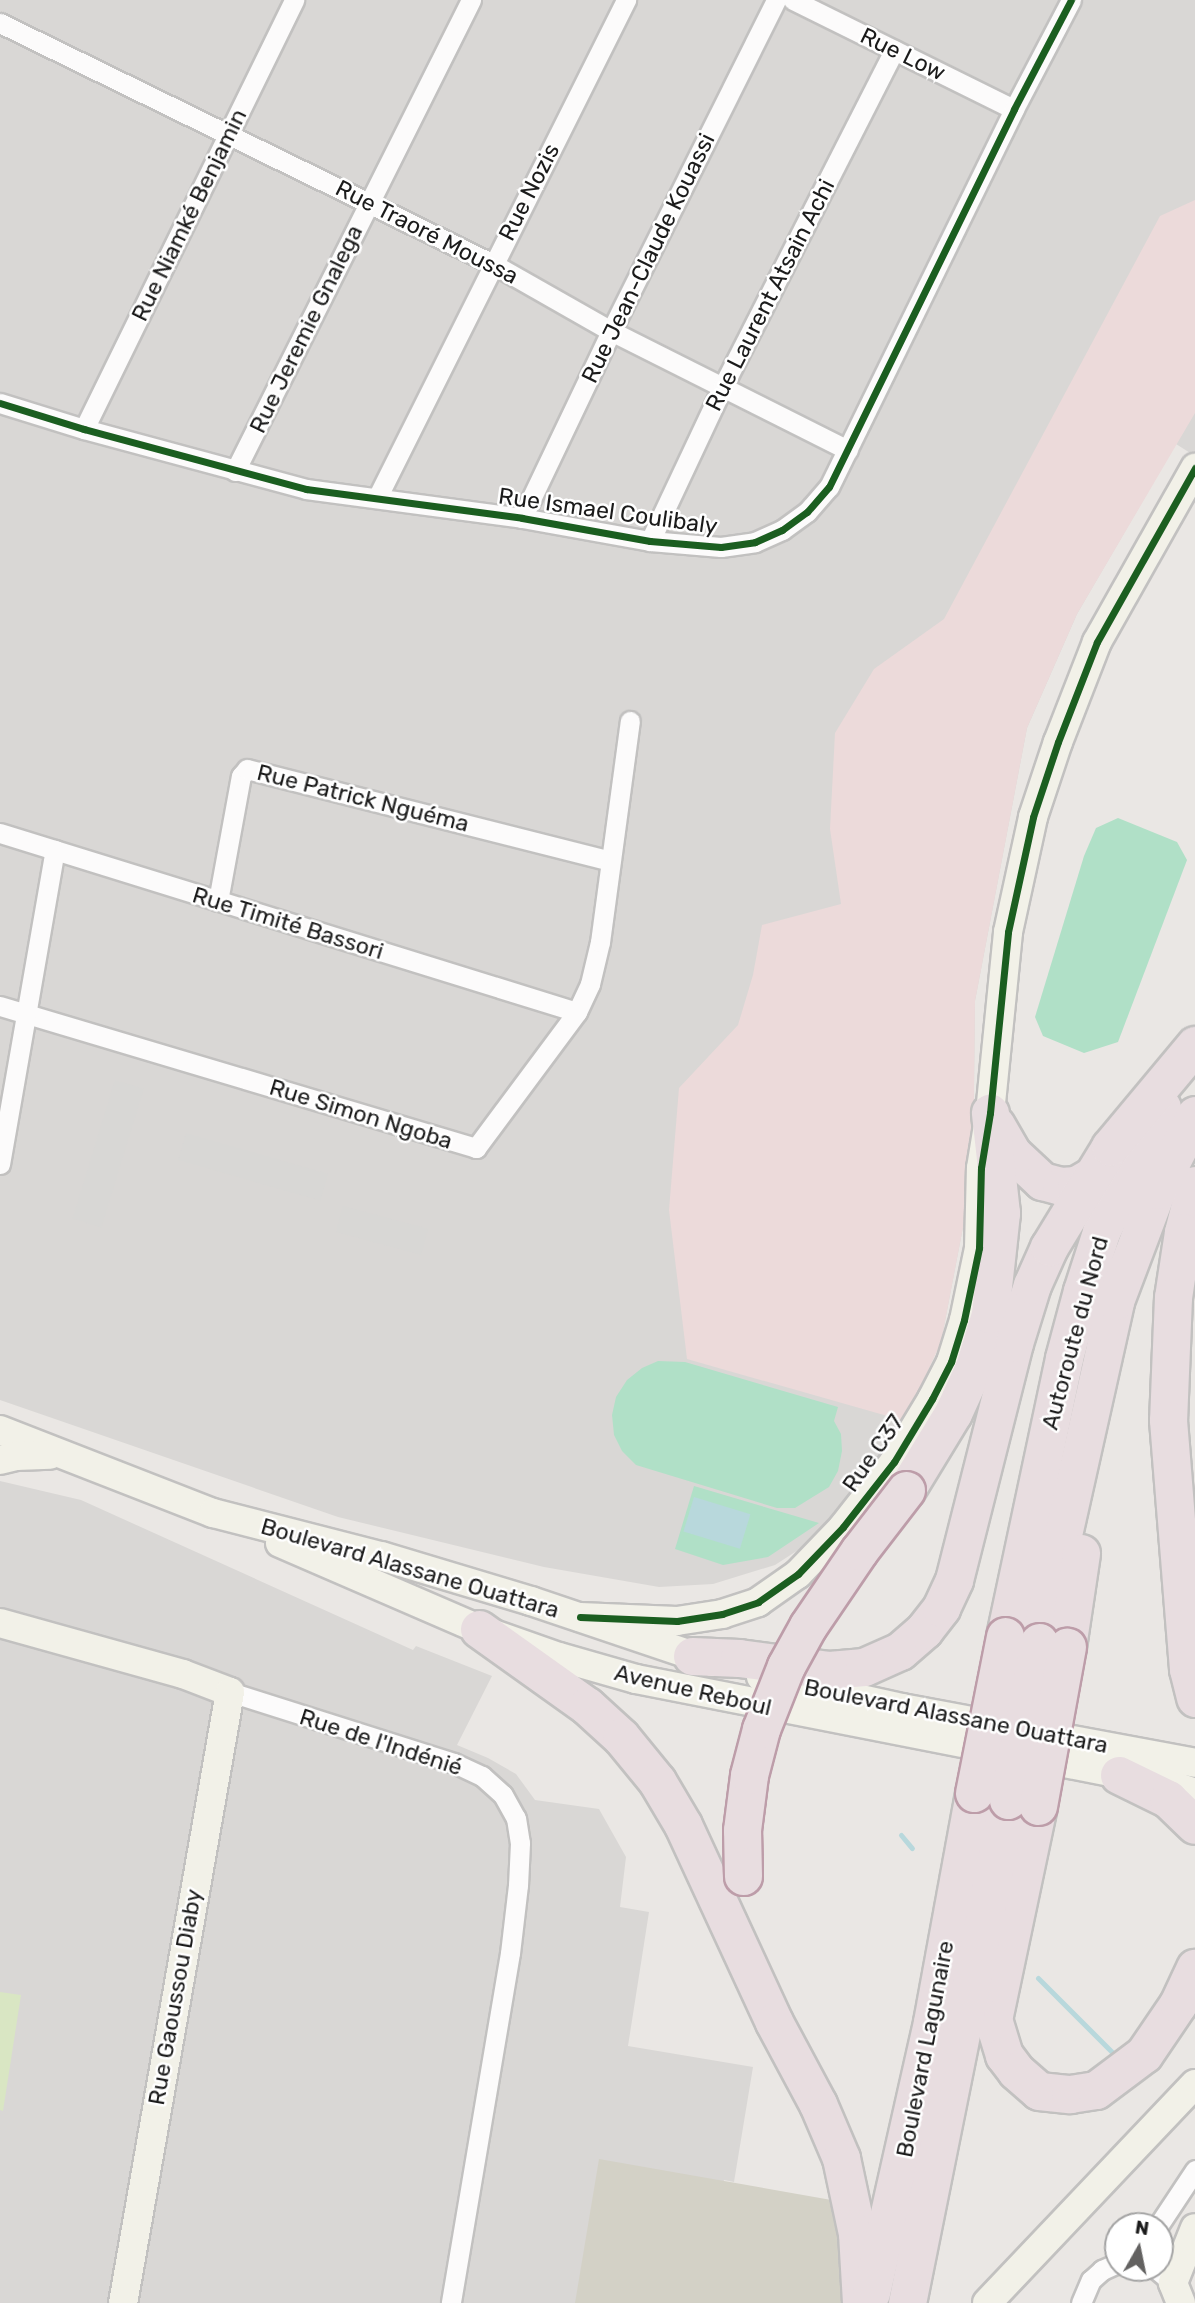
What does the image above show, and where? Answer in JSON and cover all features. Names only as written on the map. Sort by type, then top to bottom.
[{"type":"highway","points":[[692,1656],[739,1658],[798,1668],[864,1667],[900,1651],[924,1630],[942,1608],[954,1580],[1010,1355],[1032,1285],[1062,1222],[1090,1177],[1138,1111],[1195,1047]]},
{"type":"highway","name":"Autoroute du Nord","points":[[1037,1642],[1064,1357],[1101,1232],[1127,1175],[1195,1047]]},
{"type":"highway","points":[[990,1113],[1013,1154],[1042,1181],[1061,1186],[1076,1185],[1090,1177]]},
{"type":"highway","points":[[774,2022],[747,1924],[742,1830],[749,1775],[761,1729],[780,1679],[808,1626],[859,1551],[906,1490],[953,1413],[974,1367],[990,1314],[1002,1213],[990,1113]]},
{"type":"highway","name":"Autoroute du Nord","points":[[1037,1642],[1099,1361],[1132,1248],[1157,1190],[1195,1115]]},
{"type":"highway","points":[[1195,1185],[1182,1232],[1173,1297],[1168,1420],[1188,1669],[1195,1698]]},
{"type":"highway","points":[[479,1629],[587,1706],[621,1737],[657,1781],[683,1825],[774,2022],[818,2104],[841,2158],[857,2233],[861,2303]]},
{"type":"highway","points":[[1037,1642],[1006,1800],[993,2019],[1004,2055],[1016,2071],[1039,2091],[1070,2094],[1096,2090],[1144,2054],[1178,2004],[1195,1968]]},
{"type":"highway","points":[[1006,1800],[1037,1642]]},
{"type":"highway","points":[[1119,1775],[1168,1798],[1195,1825]]},
{"type":"highway","name":"Boulevard Lagunaire","points":[[869,2303],[932,2022],[1006,1800]]},
{"type":"highway","name":"Boulevard Lagunaire","points":[[906,2303],[1006,1800]]},
{"type":"main road","name":"Rue C37","points":[[580,1617],[677,1621],[722,1614],[758,1602],[798,1574],[857,1510],[913,1431],[951,1362],[964,1320],[979,1248],[981,1168],[990,1113],[1008,932],[1033,817],[1058,742],[1097,642],[1195,468]]},
{"type":"main road","name":"Boulevard Alassane Ouattara","points":[[0,1430],[213,1513],[380,1556],[580,1617],[692,1656],[802,1687],[1195,1763]]},
{"type":"main road","points":[[0,1461],[16,1456],[64,1455]]},
{"type":"main road","name":"Avenue Reboul","points":[[213,1513],[370,1585],[479,1629],[559,1657],[635,1679],[1166,1783],[1195,1793]]},
{"type":"main road","name":"Rue de l'Indénié","points":[[0,1622],[183,1674],[230,1692]]},
{"type":"main road","name":"Rue Gaoussou Diaby","points":[[123,2303],[230,1692]]},
{"type":"main road","points":[[987,2303],[1195,2084]]},
{"type":"main road","points":[[1170,2285],[1195,2228]]},
{"type":"street","name":"Rue Niamké Benjamin","points":[[84,429],[295,0]]},
{"type":"street","name":"Rue Jeremie Gnalega","points":[[235,471],[471,0]]},
{"type":"street","name":"Rue Nozis","points":[[377,498],[626,0]]},
{"type":"street","name":"Rue Jean-Claude Kouassi","points":[[522,518],[611,331],[776,0]]},
{"type":"street","name":"Rue Low","points":[[793,0],[1014,108]]},
{"type":"street","name":"Rue Ismael Coulibaly","points":[[0,403],[84,429],[306,489],[522,518],[650,541],[721,547],[755,542],[782,530],[807,512],[830,487],[1014,108],[1071,0]]},
{"type":"street","name":"Rue Traoré Moussa","points":[[0,23],[230,133],[493,264],[611,331],[848,450]]},
{"type":"street","name":"Rue Laurent Atsain Achi","points":[[650,541],[723,386],[894,50]]},
{"type":"street","name":"Rue Simon Ngoba","points":[[0,1006],[476,1148],[577,1012],[590,984],[600,942],[630,721]]},
{"type":"street","name":"Rue Patrick Nguéma","points":[[218,901],[241,776],[247,769],[611,861]]},
{"type":"street","name":"Rue Timité Bassori","points":[[0,833],[577,1012]]},
{"type":"street","points":[[0,1164],[24,1013],[55,850]]},
{"type":"street","name":"Rue de l'Indénié","points":[[230,1692],[454,1763],[482,1776],[503,1795],[516,1818],[520,1843],[510,1953],[451,2303]]},
{"type":"street","points":[[1167,2212],[1195,2170]]},
{"type":"street","points":[[1081,2303],[1091,2280],[1104,2269]]},
{"type":"shaded area","points":[[0,0],[1195,0],[1195,456],[1176,444],[1077,614],[1027,728],[975,1001],[973,1175],[941,1342],[882,1463],[812,1541],[775,1565],[713,1584],[659,1587],[544,1567],[338,1517],[0,1400]]},
{"type":"shaded area","points":[[1195,200],[1195,413],[1077,614],[1027,728],[975,1001],[973,1175],[941,1342],[905,1421],[687,1359],[669,1210],[679,1088],[738,1025],[753,975],[762,925],[841,904],[830,829],[835,733],[874,669],[944,619],[1160,216]]},
{"type":"shaded area","points":[[115,1080],[144,1089],[101,1227],[73,1219]]},
{"type":"shaded area","points":[[186,1133],[328,1174],[321,1201],[178,1160]]},
{"type":"shaded area","points":[[343,1206],[428,1229],[421,1255],[336,1232]]},
{"type":"shaded area","points":[[0,1481],[81,1500],[413,1650],[416,1646],[492,1676],[457,1745],[516,1774],[535,1800],[599,1809],[626,1857],[620,1907],[649,1912],[628,2046],[753,2067],[734,2182],[724,2180],[704,2303],[0,2303]]},
{"type":"shaded area","points":[[599,2159],[837,2201],[846,2254],[842,2303],[575,2303]]},
{"type":"green space","points":[[1118,818],[1177,842],[1187,860],[1118,1042],[1084,1053],[1043,1036],[1035,1017],[1084,856],[1096,828]]},
{"type":"green space","points":[[658,1361],[685,1362],[838,1407],[834,1421],[841,1434],[842,1451],[838,1471],[829,1487],[795,1508],[777,1508],[636,1465],[622,1451],[614,1435],[612,1415],[616,1397],[627,1380],[642,1368]]},
{"type":"green space","points":[[694,1486],[819,1523],[768,1557],[723,1565],[675,1549]]},
{"type":"green space","points":[[0,1992],[21,1995],[3,2111],[0,2110]]},
{"type":"water","points":[[694,1497],[750,1514],[740,1549],[683,1531]]},
{"type":"waterway","points":[[901,1835],[912,1848]]},
{"type":"waterway","points":[[1038,1978],[1113,2053]]},
{"type":"cycle path","points":[[0,403],[84,429],[306,489],[522,518],[650,541],[721,547],[755,542],[782,530],[807,512],[829,487],[1014,109],[1071,0]]},
{"type":"cycle path","points":[[580,1617],[677,1621],[722,1614],[758,1602],[798,1574],[843,1527],[894,1462],[932,1399],[951,1362],[964,1320],[979,1248],[981,1168],[990,1113],[1008,932],[1033,817],[1058,742],[1097,642],[1195,468]]}]
